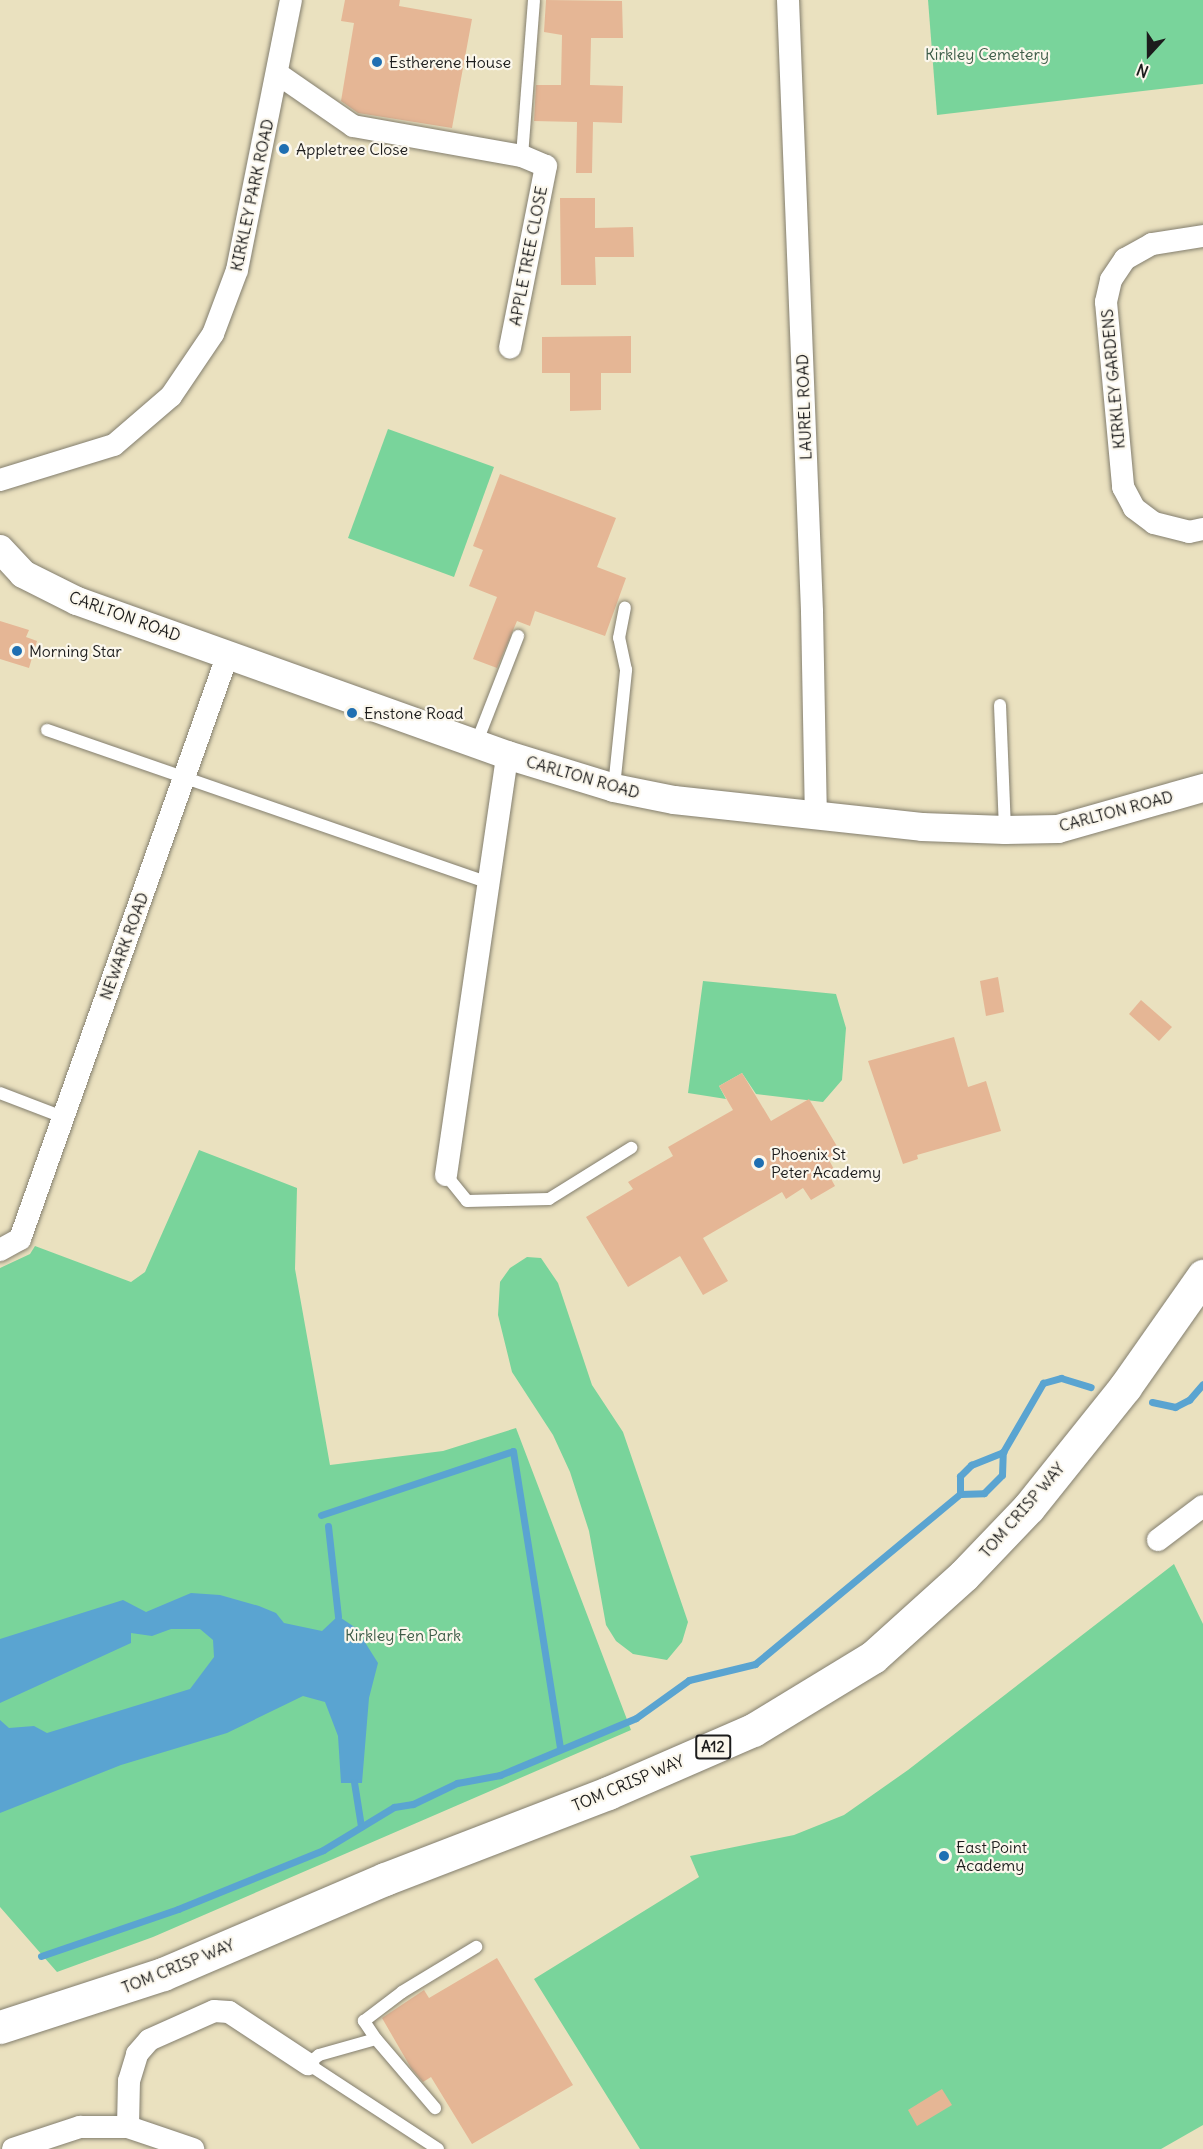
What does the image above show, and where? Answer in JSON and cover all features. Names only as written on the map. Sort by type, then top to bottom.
[{"type":"highway","name":"TOM CRISP WAY","points":[[0,2027],[163,1974],[385,1879],[608,1793],[753,1730],[873,1657],[964,1575],[1029,1508],[1125,1387],[1203,1276]]},
{"type":"street","name":"KIRKLEY PARK ROAD","points":[[0,480],[114,445],[171,396],[213,334],[237,270],[291,0]]},
{"type":"street","name":"LAUREL ROAD","points":[[788,0],[812,612],[816,815]]},
{"type":"street","name":"APPLE TREE CLOSE","points":[[278,74],[353,126],[522,156],[546,166],[510,347]]},
{"type":"street","name":"KIRKLEY GARDENS","points":[[1203,236],[1152,244],[1125,259],[1111,280],[1106,302],[1123,488],[1134,508],[1154,523],[1189,532],[1203,530]]},
{"type":"street","name":"CARLTON ROAD","points":[[0,549],[23,574],[76,601],[507,755],[614,788],[674,800],[922,827],[1058,829],[1203,788]]},
{"type":"street","name":"NEWARK ROAD","points":[[0,1250],[20,1239],[228,654]]},
{"type":"street","points":[[446,1175],[507,755]]},
{"type":"street","points":[[1158,1540],[1203,1506]]},
{"type":"street","points":[[128,2127],[129,2081],[136,2054],[149,2040],[214,2011],[230,2012],[308,2064]]},
{"type":"street","points":[[13,2149],[80,2127],[128,2127],[193,2149]]},
{"type":"lane","points":[[522,156],[534,0]]},
{"type":"lane","points":[[614,788],[626,670],[619,638],[625,608]]},
{"type":"lane","points":[[476,744],[518,636]]},
{"type":"lane","points":[[1000,705],[1005,830]]},
{"type":"lane","points":[[47,730],[487,882]]},
{"type":"lane","points":[[0,1093],[63,1117]]},
{"type":"lane","points":[[446,1175],[467,1201],[549,1199],[631,1148]]},
{"type":"lane","points":[[435,2108],[364,2021],[402,1992],[476,1947]]},
{"type":"lane","points":[[376,2038],[319,2055],[308,2064],[438,2149]]},
{"type":"green space","name":"Kirkley Cemetery","points":[[928,0],[1203,0],[1203,84],[937,115]]},
{"type":"green space","points":[[388,429],[494,467],[454,577],[348,538]]},
{"type":"green space","points":[[703,981],[836,994],[846,1028],[842,1080],[823,1102],[756,1094],[742,1073],[719,1086],[726,1099],[688,1093]]},
{"type":"green space","name":"Kirkley Fen Park","points":[[199,1150],[297,1188],[295,1269],[330,1465],[443,1451],[516,1428],[631,1730],[153,1937],[57,1972],[0,1907],[0,1268],[30,1254],[35,1246],[131,1282],[145,1272]]},
{"type":"green space","points":[[527,1257],[541,1258],[558,1283],[592,1385],[623,1432],[688,1622],[682,1642],[667,1660],[633,1654],[616,1641],[606,1625],[589,1531],[570,1472],[553,1435],[512,1372],[498,1315],[500,1282],[510,1268]]},
{"type":"green space","name":"East Point Academy","points":[[1174,1564],[1203,1624],[1203,2125],[1161,2149],[640,2149],[534,1979],[699,1877],[690,1856],[794,1835],[844,1815],[908,1770]]},
{"type":"water","points":[[191,1593],[220,1595],[259,1606],[276,1613],[284,1623],[322,1631],[338,1616],[356,1628],[378,1663],[369,1698],[362,1783],[341,1783],[338,1736],[325,1702],[303,1696],[227,1733],[121,1765],[0,1813],[0,1720],[9,1728],[34,1726],[47,1733],[190,1689],[214,1657],[213,1640],[200,1629],[171,1629],[152,1636],[131,1633],[131,1643],[0,1703],[0,1639],[123,1600],[146,1612]]},
{"type":"building","name":"Estherene House","points":[[345,0],[400,0],[399,6],[472,19],[452,128],[358,113],[341,101],[354,23],[341,21]]},
{"type":"building","points":[[546,0],[622,1],[623,38],[591,38],[590,85],[623,86],[622,123],[593,122],[592,173],[576,173],[577,122],[534,121],[536,85],[561,85],[562,35],[544,32]]},
{"type":"building","points":[[560,198],[595,198],[595,228],[633,227],[634,257],[595,257],[596,285],[561,285]]},
{"type":"building","points":[[631,336],[631,373],[601,373],[601,410],[570,411],[570,373],[542,373],[542,337]]},
{"type":"building","points":[[500,474],[616,518],[597,567],[626,578],[605,636],[535,611],[530,626],[517,621],[497,668],[473,659],[497,597],[469,586],[483,550],[473,546]]},
{"type":"building","name":"Morning Star","points":[[0,621],[29,630],[26,637],[37,641],[29,668],[0,659]]},
{"type":"building","points":[[998,977],[1004,1012],[986,1016],[980,981]]},
{"type":"building","points":[[1141,1000],[1172,1027],[1159,1041],[1129,1014]]},
{"type":"building","points":[[954,1037],[968,1087],[986,1081],[1001,1131],[917,1155],[918,1159],[903,1164],[868,1061]]},
{"type":"building","points":[[742,1073],[771,1121],[809,1099],[841,1153],[829,1160],[836,1173],[830,1177],[835,1186],[811,1200],[803,1188],[786,1199],[782,1192],[703,1238],[728,1281],[703,1295],[680,1256],[628,1287],[586,1217],[633,1189],[628,1182],[673,1156],[668,1147],[733,1110],[719,1086]]},
{"type":"building","points":[[497,1958],[573,2085],[472,2144],[431,2077],[423,2082],[411,2068],[382,2018],[424,1990],[429,1998]]},
{"type":"building","points":[[942,2089],[952,2105],[917,2126],[908,2110]]},
{"type":"waterway","points":[[41,1956],[178,1909],[323,1850],[394,1807],[413,1804],[457,1783],[500,1775],[636,1718],[689,1680],[755,1664],[960,1494],[960,1476],[971,1465],[1003,1452],[1043,1383],[1061,1378],[1091,1387]]},
{"type":"waterway","points":[[1152,1402],[1175,1407],[1189,1400],[1203,1384]]},
{"type":"waterway","points":[[321,1515],[513,1451],[560,1748]]},
{"type":"waterway","points":[[960,1494],[984,1493],[1002,1475],[1003,1452]]},
{"type":"waterway","points":[[328,1526],[338,1616]]},
{"type":"waterway","points":[[354,1782],[361,1826]]},
{"type":"place","name":"Estherene House","points":[[377,62]]},
{"type":"place","name":"Appletree Close","points":[[284,149]]},
{"type":"place","name":"Morning Star","points":[[17,651]]},
{"type":"place","name":"Enstone Road","points":[[352,713]]},
{"type":"place","name":"Phoenix St Peter Academy","points":[[759,1163]]},
{"type":"place","name":"East Point Academy","points":[[944,1856]]}]
